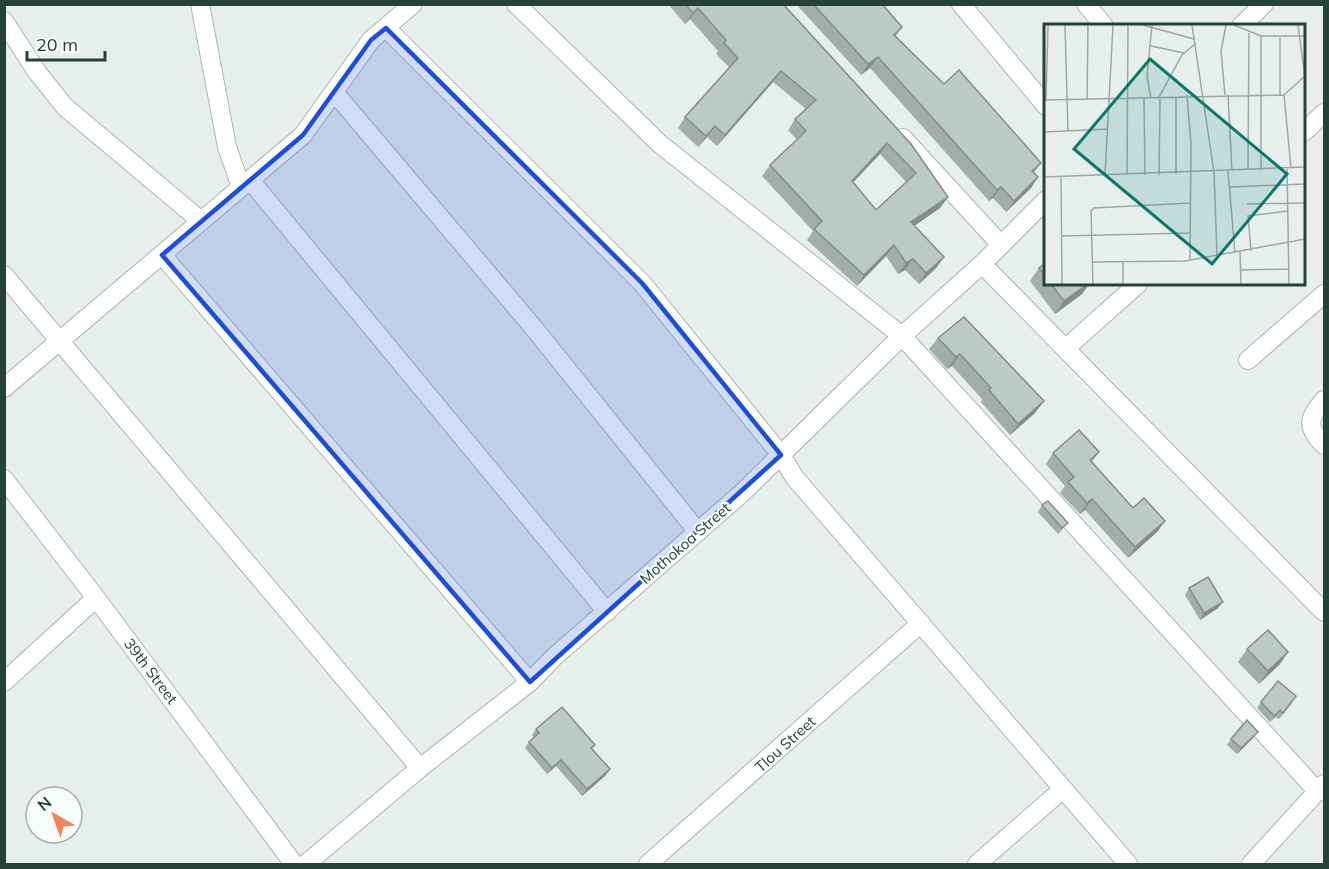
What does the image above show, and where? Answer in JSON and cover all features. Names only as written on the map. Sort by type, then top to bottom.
[{"type":"street","points":[[200,4],[227,147],[246,184],[607,612]]},
{"type":"street","points":[[4,388],[303,135],[371,40],[413,4]]},
{"type":"street","points":[[516,4],[660,144],[902,336],[1321,788],[1251,864]]},
{"type":"street","points":[[961,4],[1044,104]]},
{"type":"street","points":[[1086,4],[1102,24]]},
{"type":"street","points":[[1243,24],[1264,4]]},
{"type":"street","points":[[4,21],[37,72],[65,106],[201,221]]},
{"type":"street","points":[[386,28],[642,283],[781,455],[795,478],[1128,864]]},
{"type":"street","points":[[334,92],[533,327],[698,532]]},
{"type":"street","points":[[1305,131],[1324,113]]},
{"type":"street","points":[[890,125],[1001,245]]},
{"type":"street","name":"Mothokoa Street","points":[[306,864],[420,768],[530,682],[554,657],[742,493],[902,336],[982,264],[1044,202]]},
{"type":"street","points":[[162,255],[530,682]]},
{"type":"street","points":[[982,264],[1324,612]]},
{"type":"street","points":[[4,275],[420,768]]},
{"type":"street","points":[[1066,348],[1137,285]]},
{"type":"street","points":[[1248,360],[1324,294]]},
{"type":"street","points":[[1324,400],[1312,413],[1310,421],[1313,431],[1324,445]]},
{"type":"street","name":"39th Street","points":[[4,479],[96,598],[294,864]]},
{"type":"street","points":[[4,682],[96,598]]},
{"type":"street","name":"Tlou Street","points":[[648,864],[921,623]]},
{"type":"street","points":[[977,864],[1063,789]]},
{"type":"highlighted area","points":[[386,28],[642,283],[781,455],[530,682],[162,255],[303,135],[371,40]]},
{"type":"building","points":[[685,4],[783,4],[911,144],[948,197],[911,222],[944,257],[926,273],[913,259],[906,263],[894,245],[864,275],[814,229],[822,221],[770,165],[806,131],[795,119],[816,100],[781,71],[725,135],[715,126],[706,136],[685,117],[738,58],[724,43],[726,40],[698,8],[693,13]],"holes":[[[887,143],[916,173],[876,210],[852,181]]]},
{"type":"building","points":[[813,4],[882,4],[902,27],[894,35],[944,84],[959,70],[1041,163],[1032,171],[1038,177],[1014,201],[1001,187],[997,190],[878,57],[868,64]]},
{"type":"building","points":[[1044,264],[1044,274],[1039,268]]},
{"type":"building","points":[[1052,285],[1087,285],[1064,301]]},
{"type":"building","points":[[964,317],[1044,401],[1018,424],[989,390],[991,388],[960,354],[956,357],[938,338]]},
{"type":"building","points":[[1079,430],[1099,452],[1090,460],[1133,508],[1144,498],[1165,521],[1135,547],[1092,499],[1087,503],[1068,482],[1074,477],[1053,453]]},
{"type":"building","points":[[1048,501],[1068,523],[1062,528],[1042,505]]},
{"type":"building","points":[[1208,577],[1223,602],[1204,613],[1189,588]]},
{"type":"building","points":[[1268,630],[1288,652],[1268,671],[1247,649]]},
{"type":"building","points":[[1278,681],[1296,696],[1283,713],[1280,710],[1274,716],[1261,702]]},
{"type":"building","points":[[562,707],[595,745],[591,748],[610,769],[587,789],[561,760],[552,768],[529,742],[539,733],[536,729]]},
{"type":"building","points":[[1247,720],[1258,732],[1241,748],[1231,739]]}]
